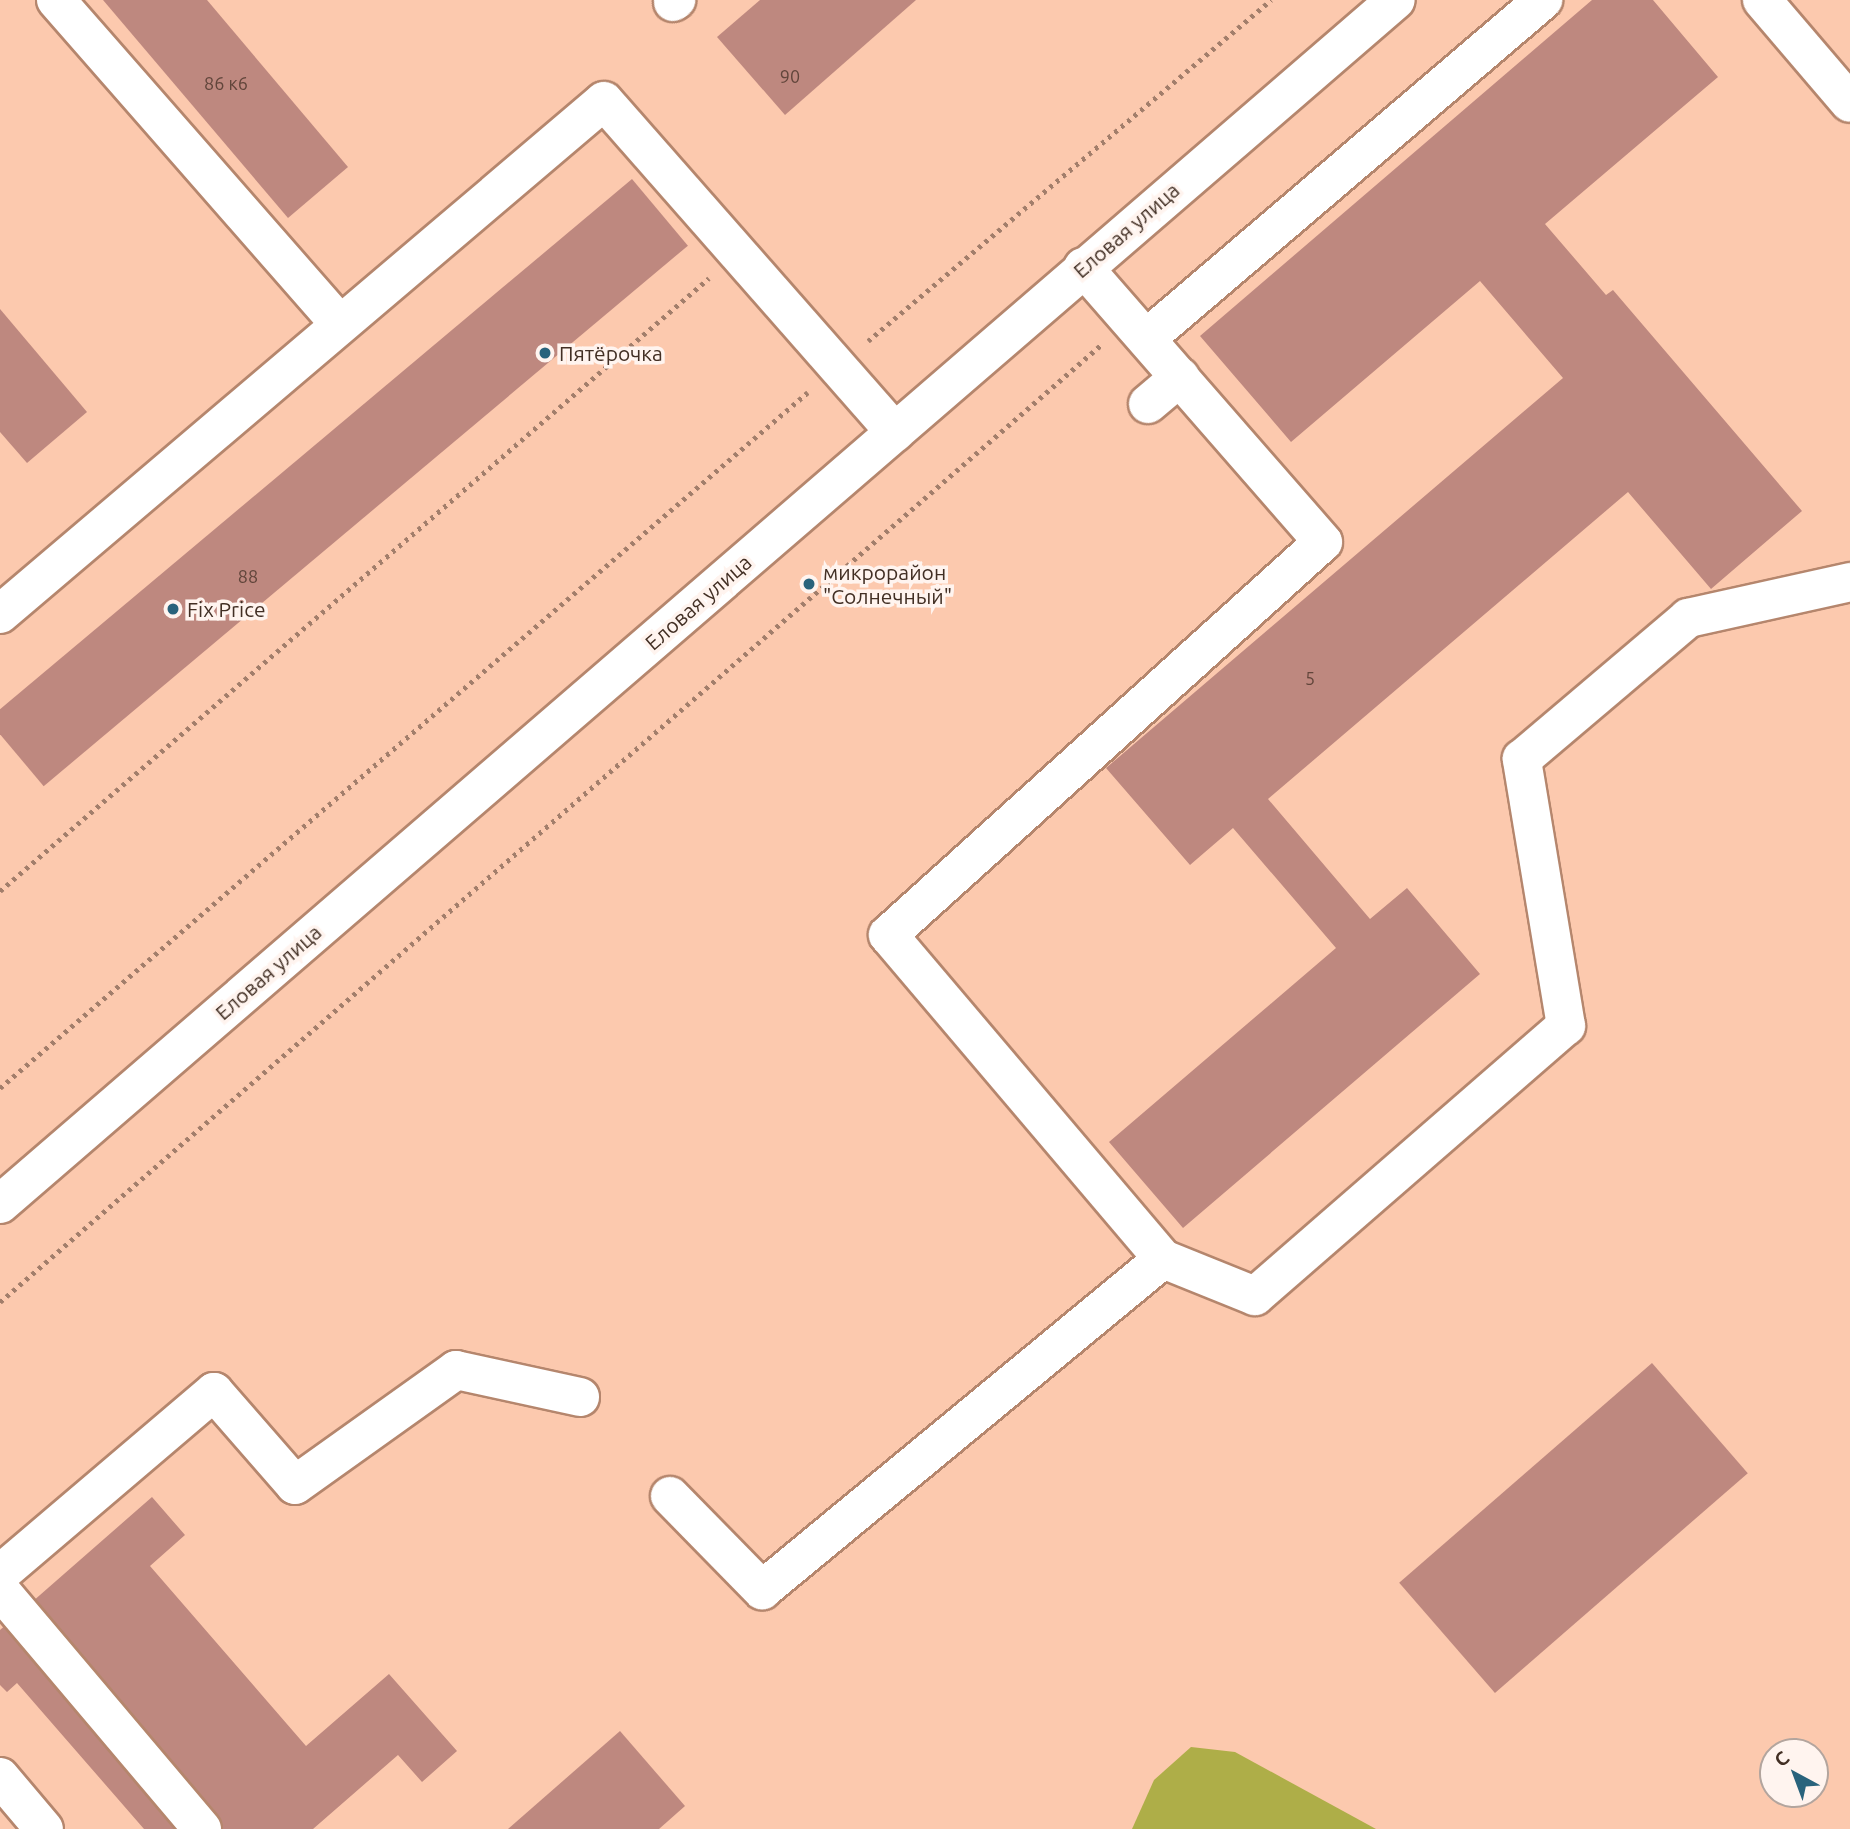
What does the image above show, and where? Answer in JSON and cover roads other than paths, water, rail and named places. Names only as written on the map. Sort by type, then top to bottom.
[{"type":"main road","points":[[56,0],[338,322]]},
{"type":"main road","name":"Еловая улица","points":[[0,1204],[1083,267],[1396,0]]},
{"type":"main road","points":[[1138,329],[1543,0]]},
{"type":"main road","points":[[1762,0],[1850,103]]},
{"type":"main road","points":[[6,596],[604,101],[895,432]]},
{"type":"main road","points":[[1083,267],[1323,542],[888,934],[1163,1259],[1255,1296],[1566,1026],[1522,759],[1688,618],[1850,582]]},
{"type":"main road","points":[[1149,404],[1180,377]]},
{"type":"main road","points":[[670,1496],[762,1590],[1163,1259]]},
{"type":"main road","points":[[0,1574],[214,1392],[295,1485],[456,1370],[580,1397]]},
{"type":"main road","points":[[0,1590],[202,1829]]},
{"type":"main road","points":[[0,1777],[44,1829]]},
{"type":"place","name":"Пятёрочка","points":[[545,353]]},
{"type":"place","name":"микрорайон \"Солнечный\"","points":[[809,584]]},
{"type":"place","name":"Fix Price","points":[[173,609]]}]
